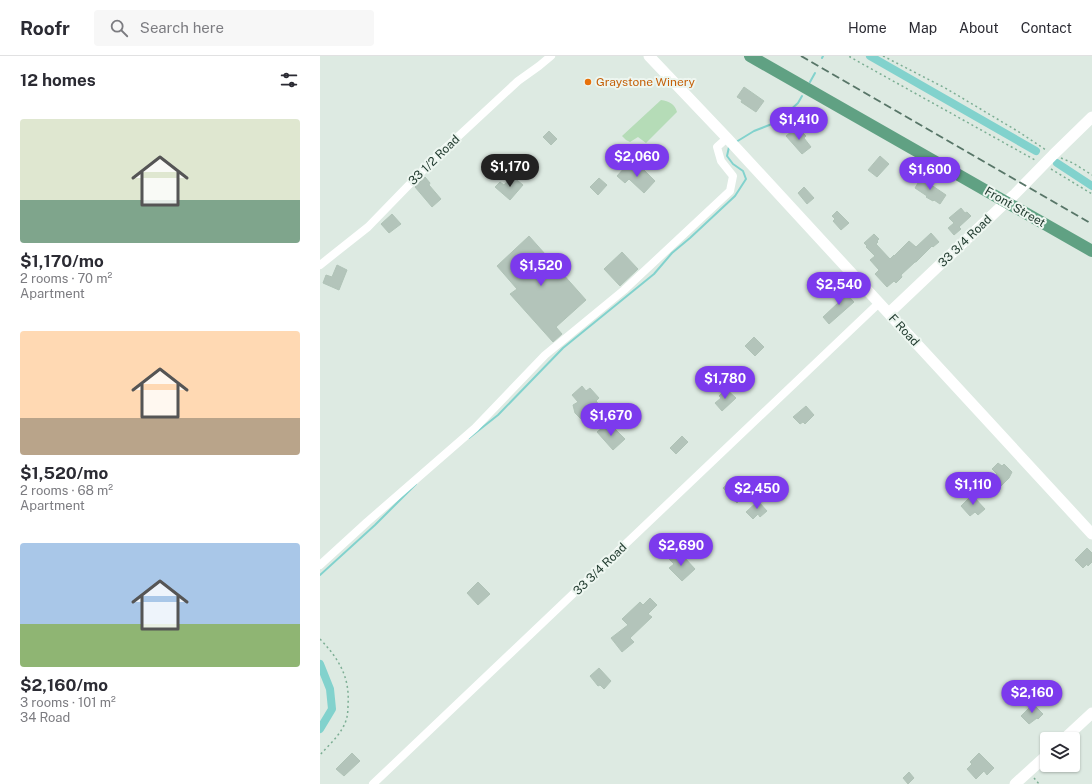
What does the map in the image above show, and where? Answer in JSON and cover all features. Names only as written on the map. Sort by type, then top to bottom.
[{"type":"main road","name":"Front Street","points":[[750,56],[1092,251]]},
{"type":"street","name":"33 1/2 Road","points":[[320,265],[368,227],[436,157],[518,82],[551,56]]},
{"type":"street","name":"F Road","points":[[649,56],[727,138],[1092,534]]},
{"type":"street","name":"33 3/4 Road","points":[[888,313],[1016,194],[1092,117]]},
{"type":"street","points":[[320,565],[474,428],[545,355],[624,290],[730,190],[733,176],[721,161],[717,147],[727,138]]},
{"type":"street","name":"33 3/4 Road","points":[[372,784],[879,303]]},
{"type":"street","points":[[1072,732],[1092,713]]},
{"type":"street","points":[[1015,784],[1040,761]]},
{"type":"path","points":[[850,56],[1044,165],[1092,194]]},
{"type":"path","points":[[883,56],[947,89],[1019,132],[1053,155],[1073,163],[1092,175]]},
{"type":"path","points":[[320,639],[332,651],[341,666],[347,682],[349,700],[347,718],[341,730],[320,755]]},
{"type":"green space","points":[[661,100],[671,103],[677,112],[646,143],[638,137],[630,142],[626,140],[622,136]]},
{"type":"building","points":[[744,87],[764,101],[756,112],[741,102],[742,100],[737,97]]},
{"type":"building","points":[[796,128],[806,136],[804,138],[811,147],[802,154],[786,136]]},
{"type":"building","points":[[549,131],[557,139],[551,145],[543,137]]},
{"type":"building","points":[[880,156],[889,164],[877,177],[868,170]]},
{"type":"building","points":[[627,165],[634,172],[640,166],[655,181],[644,193],[629,179],[625,183],[617,176]]},
{"type":"building","points":[[512,176],[523,185],[510,200],[495,187],[500,182],[504,185]]},
{"type":"building","points":[[425,177],[430,183],[429,185],[441,199],[432,207],[415,187]]},
{"type":"building","points":[[599,178],[607,185],[598,195],[590,187]]},
{"type":"building","points":[[921,178],[946,195],[940,204],[926,197],[927,196],[915,188]]},
{"type":"building","points":[[804,187],[814,198],[807,204],[798,193]]},
{"type":"building","points":[[961,208],[965,213],[967,212],[971,216],[959,227],[961,229],[954,235],[948,228],[954,223],[949,218]]},
{"type":"building","points":[[837,211],[849,223],[841,230],[833,221],[835,219],[832,216]]},
{"type":"building","points":[[392,214],[401,224],[389,233],[381,224]]},
{"type":"building","points":[[931,233],[939,242],[933,247],[932,246],[901,275],[902,277],[896,283],[894,281],[887,287],[875,274],[879,270],[870,260],[875,256],[864,243],[874,234],[879,239],[876,244],[890,259],[909,241],[916,247]]},
{"type":"building","points":[[529,236],[586,300],[556,327],[562,334],[553,342],[510,294],[517,289],[497,266]]},
{"type":"building","points":[[622,252],[638,269],[620,286],[604,269]]},
{"type":"building","points":[[337,265],[347,270],[339,290],[323,283],[326,275],[332,277]]},
{"type":"building","points":[[840,287],[854,302],[829,324],[823,317],[839,302],[833,293]]},
{"type":"building","points":[[754,337],[764,347],[755,356],[745,346]]},
{"type":"building","points":[[582,386],[586,391],[590,388],[599,398],[596,401],[600,406],[590,415],[588,413],[581,419],[575,413],[573,405],[578,402],[572,395]]},
{"type":"building","points":[[726,389],[736,398],[722,411],[715,403],[721,398],[719,396]]},
{"type":"building","points":[[806,406],[814,415],[805,424],[803,422],[800,424],[793,417]]},
{"type":"building","points":[[611,425],[625,439],[613,450],[597,432],[603,427],[606,430]]},
{"type":"building","points":[[682,436],[688,442],[676,454],[670,448]]},
{"type":"building","points":[[998,463],[1002,466],[1004,464],[1012,472],[1009,478],[999,488],[991,480],[997,474],[992,469]]},
{"type":"building","points":[[735,478],[742,485],[739,488],[742,490],[741,493],[744,496],[737,503],[723,488]]},
{"type":"building","points":[[972,495],[985,509],[978,515],[975,512],[970,516],[961,506]]},
{"type":"building","points":[[758,501],[767,511],[760,517],[758,514],[753,519],[746,512]]},
{"type":"building","points":[[1087,548],[1092,553],[1092,562],[1083,568],[1075,560]]},
{"type":"building","points":[[676,552],[682,559],[684,557],[695,569],[682,581],[669,568],[674,564],[669,559]]},
{"type":"building","points":[[478,582],[490,594],[478,605],[467,593]]},
{"type":"building","points":[[650,598],[657,605],[648,614],[652,617],[630,638],[634,642],[622,652],[611,638],[628,625],[622,619],[640,602],[643,605]]},
{"type":"building","points":[[599,668],[611,681],[604,689],[600,685],[598,686],[590,676]]},
{"type":"building","points":[[1033,704],[1043,714],[1029,724],[1021,716]]},
{"type":"building","points":[[352,753],[360,761],[344,776],[336,769]]},
{"type":"building","points":[[979,753],[994,768],[987,775],[984,771],[976,779],[967,769],[972,764],[970,762]]},
{"type":"building","points":[[909,772],[914,778],[908,784],[903,778]]},
{"type":"waterway","points":[[870,56],[1036,151]]},
{"type":"waterway","points":[[810,82],[815,73]]},
{"type":"waterway","points":[[736,142],[754,131],[777,122],[798,103],[802,96]]},
{"type":"waterway","points":[[469,438],[498,415],[563,348],[654,274],[672,253],[735,196],[746,179],[743,171],[733,164],[727,156],[730,146]]},
{"type":"waterway","points":[[1057,163],[1092,186]]},
{"type":"waterway","points":[[320,575],[375,525],[416,484]]},
{"type":"waterway","points":[[320,664],[330,689],[332,709],[320,729]]},
{"type":"railway","points":[[801,56],[1092,224]]},
{"type":"place","name":"Graystone Winery","points":[[588,82]]}]
